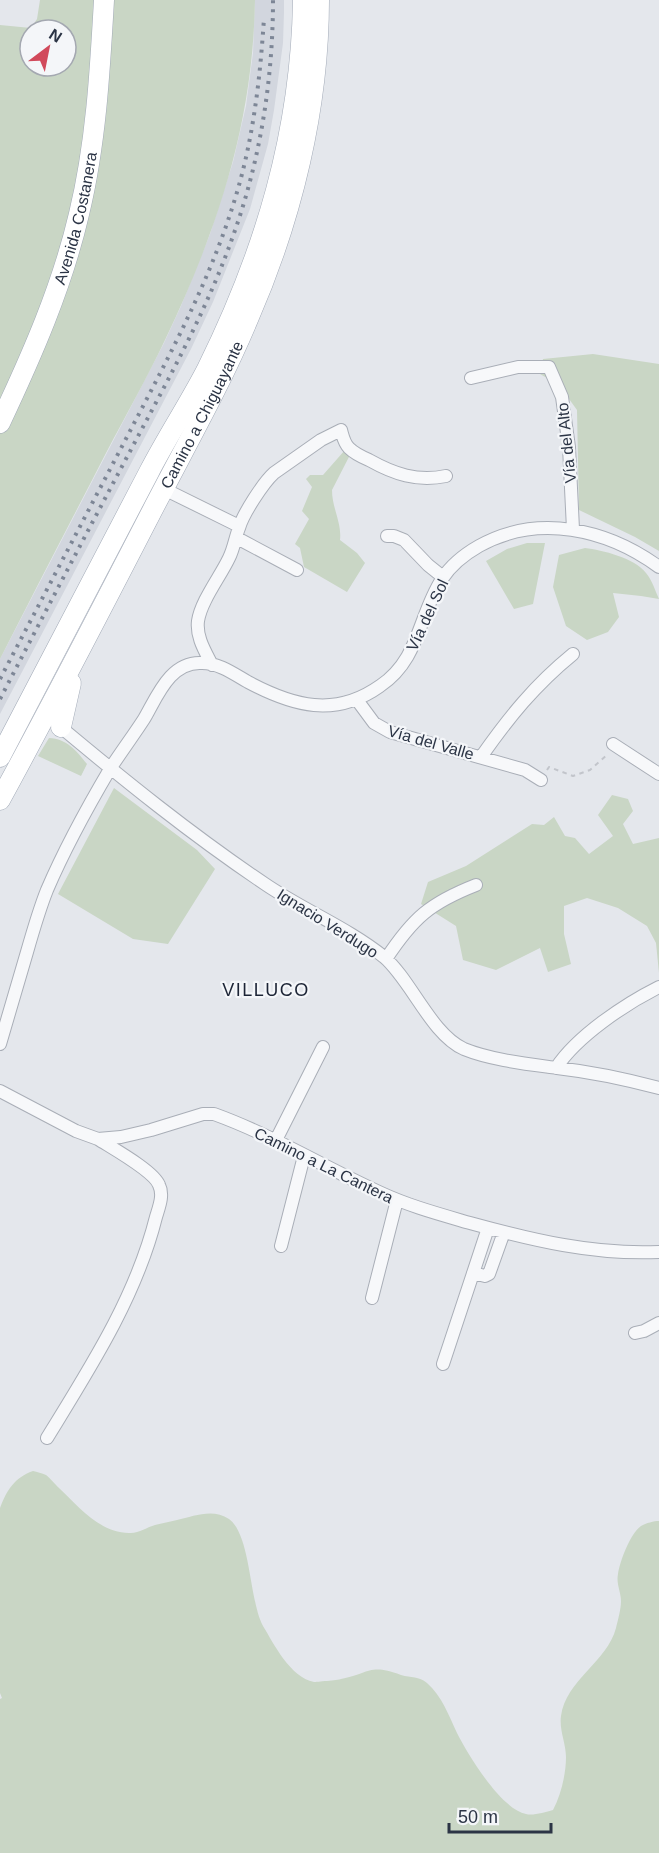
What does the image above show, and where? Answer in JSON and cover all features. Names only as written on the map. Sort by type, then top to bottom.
[{"type":"main road","name":"Avenida Costanera","points":[[0,423],[45,322],[62,277],[77,224],[95,121],[104,0]]},
{"type":"main road","name":"Camino a Chiguayante","points":[[0,757],[151,468],[206,371],[257,253],[277,190],[290,130],[299,67],[303,0]]},
{"type":"main road","name":"Camino a Chiguayante","points":[[0,800],[54,721],[81,648],[241,336],[261,290],[285,219],[299,164],[310,107],[316,58],[319,0]]},
{"type":"main road","points":[[37,686],[37,702],[42,711],[54,721]]},
{"type":"main road","points":[[15,728],[33,715],[54,721]]},
{"type":"street","name":"Vía del Alto","points":[[471,378],[518,367],[549,367],[564,407],[569,447],[573,529]]},
{"type":"street","points":[[212,665],[200,639],[198,621],[228,559],[238,532],[267,479],[321,440],[341,430],[345,443],[351,450],[391,471],[423,479],[446,476]]},
{"type":"street","points":[[164,489],[297,570]]},
{"type":"street","name":"Vía del Sol","points":[[0,1044],[37,917],[76,830],[110,769],[162,688],[180,668],[193,663],[224,668],[289,701],[319,705],[357,700],[388,681],[406,661],[417,639],[433,594],[443,577],[461,558],[499,537],[531,529],[560,527],[573,529],[619,543],[659,567]]},
{"type":"street","points":[[387,536],[404,540],[443,577]]},
{"type":"street","name":"Vía del Valle","points":[[481,757],[526,698],[573,654]]},
{"type":"street","name":"Vía del Valle","points":[[357,700],[374,723],[383,729],[525,770],[541,780]]},
{"type":"street","name":"Ignacio Verdugo","points":[[54,721],[181,825],[266,884],[362,941],[386,959],[442,1031],[459,1046],[486,1055],[622,1078],[659,1088]]},
{"type":"street","points":[[613,744],[659,774]]},
{"type":"street","points":[[386,959],[401,936],[419,916],[448,897],[476,885]]},
{"type":"street","points":[[556,1068],[570,1051],[604,1021],[659,987]]},
{"type":"street","points":[[276,1140],[323,1047]]},
{"type":"street","name":"Camino a La Cantera","points":[[0,1091],[76,1131],[98,1138],[121,1137],[203,1114],[214,1114],[276,1140],[303,1156],[415,1207],[488,1228],[572,1247],[623,1252],[659,1252]]},
{"type":"street","points":[[47,1438],[126,1300],[148,1245],[161,1197],[159,1184],[150,1174],[98,1138]]},
{"type":"street","points":[[281,1246],[303,1156]]},
{"type":"street","points":[[372,1298],[397,1200]]},
{"type":"street","points":[[443,1364],[488,1228]]},
{"type":"street","points":[[473,1273],[485,1276],[489,1274],[504,1232]]},
{"type":"street","points":[[635,1333],[659,1323]]},
{"type":"path","points":[[541,780],[549,767],[573,776],[590,770],[610,752],[613,744]]},
{"type":"shaded area","points":[[255,0],[284,0],[284,12],[283,43],[274,110],[268,144],[250,209],[213,302],[191,349],[0,714],[0,659],[164,343],[210,234],[233,162],[246,106],[253,53]]},
{"type":"green space","points":[[40,0],[255,0],[248,89],[240,132],[216,216],[201,257],[158,354],[0,659],[0,25],[18,27],[18,78],[78,78],[78,18],[37,18]]},
{"type":"green space","points":[[593,354],[659,364],[659,551],[579,510],[577,410],[559,385],[540,374],[543,359]]},
{"type":"green space","points":[[345,450],[351,453],[332,490],[340,528],[340,540],[357,553],[365,563],[347,592],[304,567],[300,548],[295,544],[309,519],[302,511],[312,487],[306,479],[310,475],[323,475]]},
{"type":"green space","points":[[527,543],[545,543],[533,604],[514,609],[486,561],[507,549]]},
{"type":"green space","points":[[585,548],[609,553],[634,563],[648,576],[659,599],[613,593],[619,617],[608,632],[587,640],[566,626],[553,587],[559,555]]},
{"type":"green space","points":[[49,738],[66,743],[83,759],[87,764],[81,776],[38,756]]},
{"type":"green space","points":[[114,788],[197,850],[215,869],[168,944],[133,939],[58,894]]},
{"type":"green space","points":[[612,795],[628,799],[633,811],[623,824],[633,844],[659,838],[659,973],[656,943],[647,926],[618,908],[587,898],[564,906],[564,934],[571,964],[548,972],[540,948],[496,970],[463,960],[456,926],[421,904],[428,882],[466,866],[532,824],[544,825],[554,817],[565,836],[575,838],[589,854],[613,836],[598,815]]},
{"type":"green space","points":[[33,1471],[46,1475],[99,1524],[118,1532],[136,1532],[155,1525],[210,1513],[229,1519],[242,1539],[258,1615],[278,1650],[297,1674],[314,1682],[382,1670],[424,1681],[441,1700],[462,1743],[486,1780],[506,1802],[526,1814],[553,1810],[556,1804],[563,1784],[566,1764],[561,1721],[564,1703],[578,1681],[604,1651],[616,1628],[621,1604],[618,1574],[629,1541],[641,1526],[659,1521],[659,1853],[0,1853],[0,1699],[2,1698],[0,1693],[0,1508],[12,1485]]},
{"type":"railway","points":[[0,699],[184,348],[222,265],[242,208],[258,149],[271,60],[273,0]]},
{"type":"railway","points":[[0,679],[158,377],[213,262],[241,179],[251,134],[258,88],[264,18]]},
{"type":"district","name":"VILLUCO","points":[[266,990]]}]
